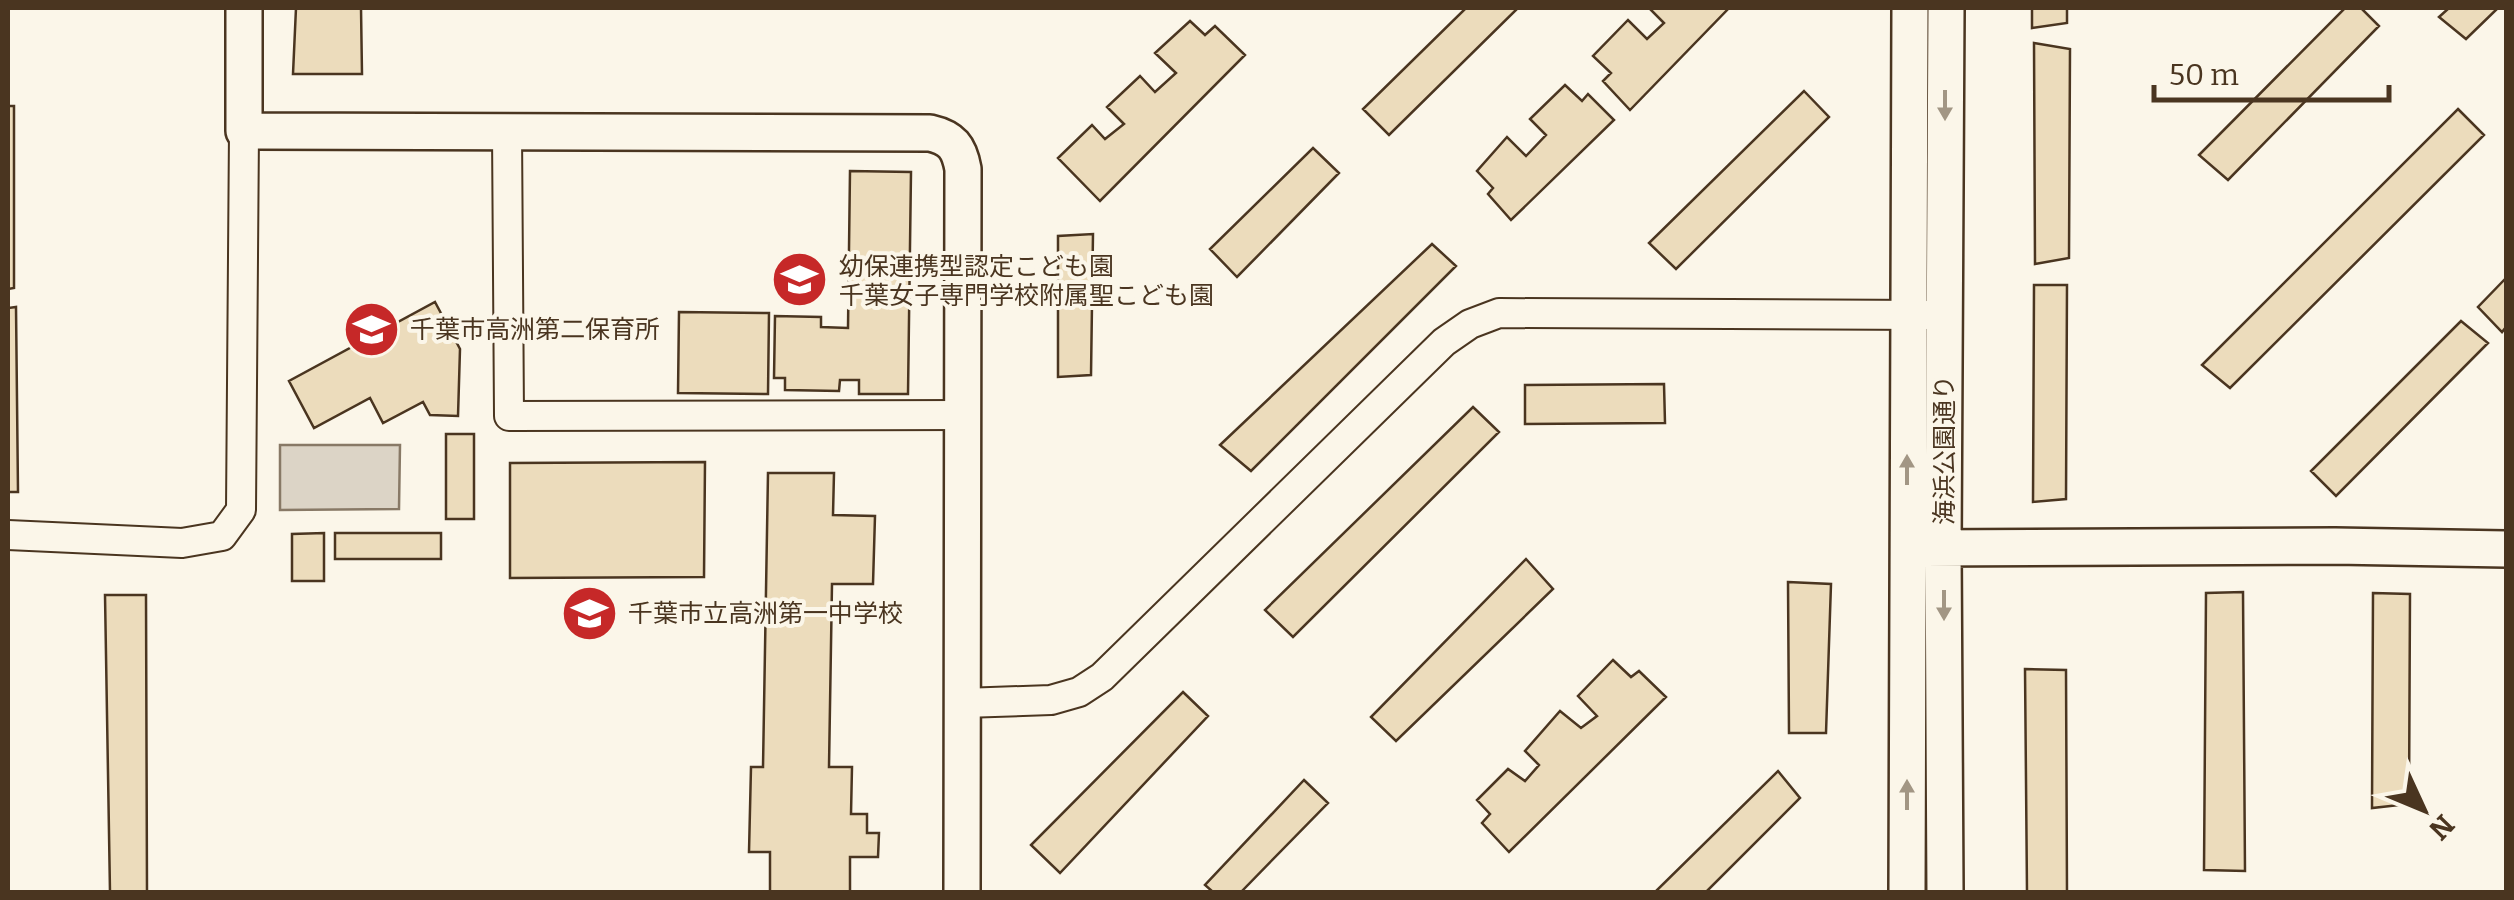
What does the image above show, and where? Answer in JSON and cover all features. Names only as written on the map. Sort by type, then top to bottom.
[{"type":"street","points":[[8,535],[182,543],[222,536],[241,510],[244,8]]},
{"type":"street","name":"海浜公園通り","points":[[1907,892],[1910,8]]},
{"type":"street","name":"海浜公園通り","points":[[1945,892],[1946,8]]},
{"type":"street","points":[[244,131],[930,132],[953,142],[963,169],[962,892]]},
{"type":"street","points":[[507,132],[509,416],[963,415]]},
{"type":"street","points":[[963,703],[1051,700],[1079,692],[1102,678],[1444,342],[1470,324],[1499,313],[1944,314]]},
{"type":"street","points":[[1907,550],[1943,546],[2506,549]]},
{"type":"shaded area","points":[[280,445],[400,445],[399,509],[280,510]]},
{"type":"building","points":[[296,8],[361,8],[362,74],[293,74]]},
{"type":"building","points":[[1466,8],[1518,8],[1389,135],[1363,109]]},
{"type":"building","points":[[1649,8],[1729,8],[1630,110],[1603,81],[1611,73],[1593,56],[1628,20],[1647,39],[1664,23]]},
{"type":"building","points":[[2032,8],[2067,8],[2067,23],[2032,28]]},
{"type":"building","points":[[2345,8],[2361,8],[2379,26],[2228,180],[2199,155]]},
{"type":"building","points":[[2449,8],[2498,8],[2466,39],[2439,17]]},
{"type":"building","points":[[1190,21],[1205,35],[1215,26],[1245,55],[1100,201],[1058,158],[1092,125],[1105,139],[1124,124],[1107,107],[1140,76],[1155,92],[1176,73],[1155,53]]},
{"type":"building","points":[[2034,43],[2070,49],[2069,258],[2035,264]]},
{"type":"building","points":[[1565,85],[1582,101],[1588,94],[1614,120],[1511,220],[1488,194],[1493,188],[1477,171],[1507,137],[1526,156],[1546,135],[1530,119]]},
{"type":"building","points":[[1804,91],[1829,117],[1676,269],[1649,243]]},
{"type":"building","points":[[8,106],[14,106],[14,288],[8,289]]},
{"type":"building","points":[[2458,109],[2484,135],[2230,388],[2202,365]]},
{"type":"building","points":[[1313,148],[1339,173],[1237,277],[1210,249]]},
{"type":"building","points":[[850,171],[911,172],[908,394],[859,394],[859,380],[840,380],[839,391],[785,390],[785,378],[774,378],[775,316],[821,317],[821,327],[848,328]]},
{"type":"building","points":[[1093,234],[1091,375],[1058,377],[1058,236]]},
{"type":"building","points":[[1432,244],[1456,266],[1251,471],[1220,445]]},
{"type":"building","points":[[2506,278],[2506,327],[2502,332],[2478,307]]},
{"type":"building","points":[[2034,285],[2067,285],[2066,499],[2033,502]]},
{"type":"building","points":[[435,302],[460,349],[458,416],[430,415],[423,402],[383,423],[370,398],[314,428],[289,381]]},
{"type":"building","points":[[16,307],[18,492],[8,492],[8,308]]},
{"type":"building","points":[[679,312],[769,313],[768,394],[678,393]]},
{"type":"building","points":[[2461,321],[2488,343],[2336,496],[2311,471]]},
{"type":"building","points":[[1664,384],[1665,423],[1525,424],[1525,385]]},
{"type":"building","points":[[1473,407],[1499,432],[1293,637],[1265,610]]},
{"type":"building","points":[[446,434],[474,434],[474,519],[446,519]]},
{"type":"building","points":[[705,462],[704,577],[510,578],[510,463]]},
{"type":"building","points":[[768,473],[834,473],[833,515],[875,516],[873,584],[832,584],[829,767],[852,767],[851,814],[867,814],[867,833],[879,833],[878,857],[850,857],[850,892],[770,892],[770,852],[749,852],[751,767],[763,767]]},
{"type":"building","points":[[324,533],[324,581],[292,581],[292,534]]},
{"type":"building","points":[[335,533],[441,533],[441,559],[335,559]]},
{"type":"building","points":[[1526,559],[1553,589],[1396,741],[1371,717]]},
{"type":"building","points":[[1788,582],[1831,584],[1826,733],[1789,733]]},
{"type":"building","points":[[2243,592],[2245,871],[2204,870],[2206,593]]},
{"type":"building","points":[[2373,593],[2410,594],[2409,804],[2372,808]]},
{"type":"building","points":[[105,595],[146,595],[147,892],[110,892]]},
{"type":"building","points":[[1613,660],[1631,677],[1639,671],[1666,697],[1509,852],[1482,823],[1490,814],[1477,800],[1508,769],[1525,781],[1539,765],[1525,751],[1560,711],[1581,728],[1597,716],[1578,696]]},
{"type":"building","points":[[2025,669],[2066,670],[2067,892],[2027,892]]},
{"type":"building","points":[[1183,692],[1208,716],[1060,873],[1031,845]]},
{"type":"building","points":[[1778,771],[1800,798],[1706,892],[1655,892]]},
{"type":"building","points":[[1304,780],[1328,803],[1241,892],[1213,892],[1205,885]]},
{"type":"place","name":"幼保連携型認定こども園 千葉女子専門学校附属聖こども園","points":[[800,280]]},
{"type":"place","name":"千葉市高洲第二保育所","points":[[371,329]]},
{"type":"place","name":"千葉市立高洲第一中学校","points":[[589,613]]}]
